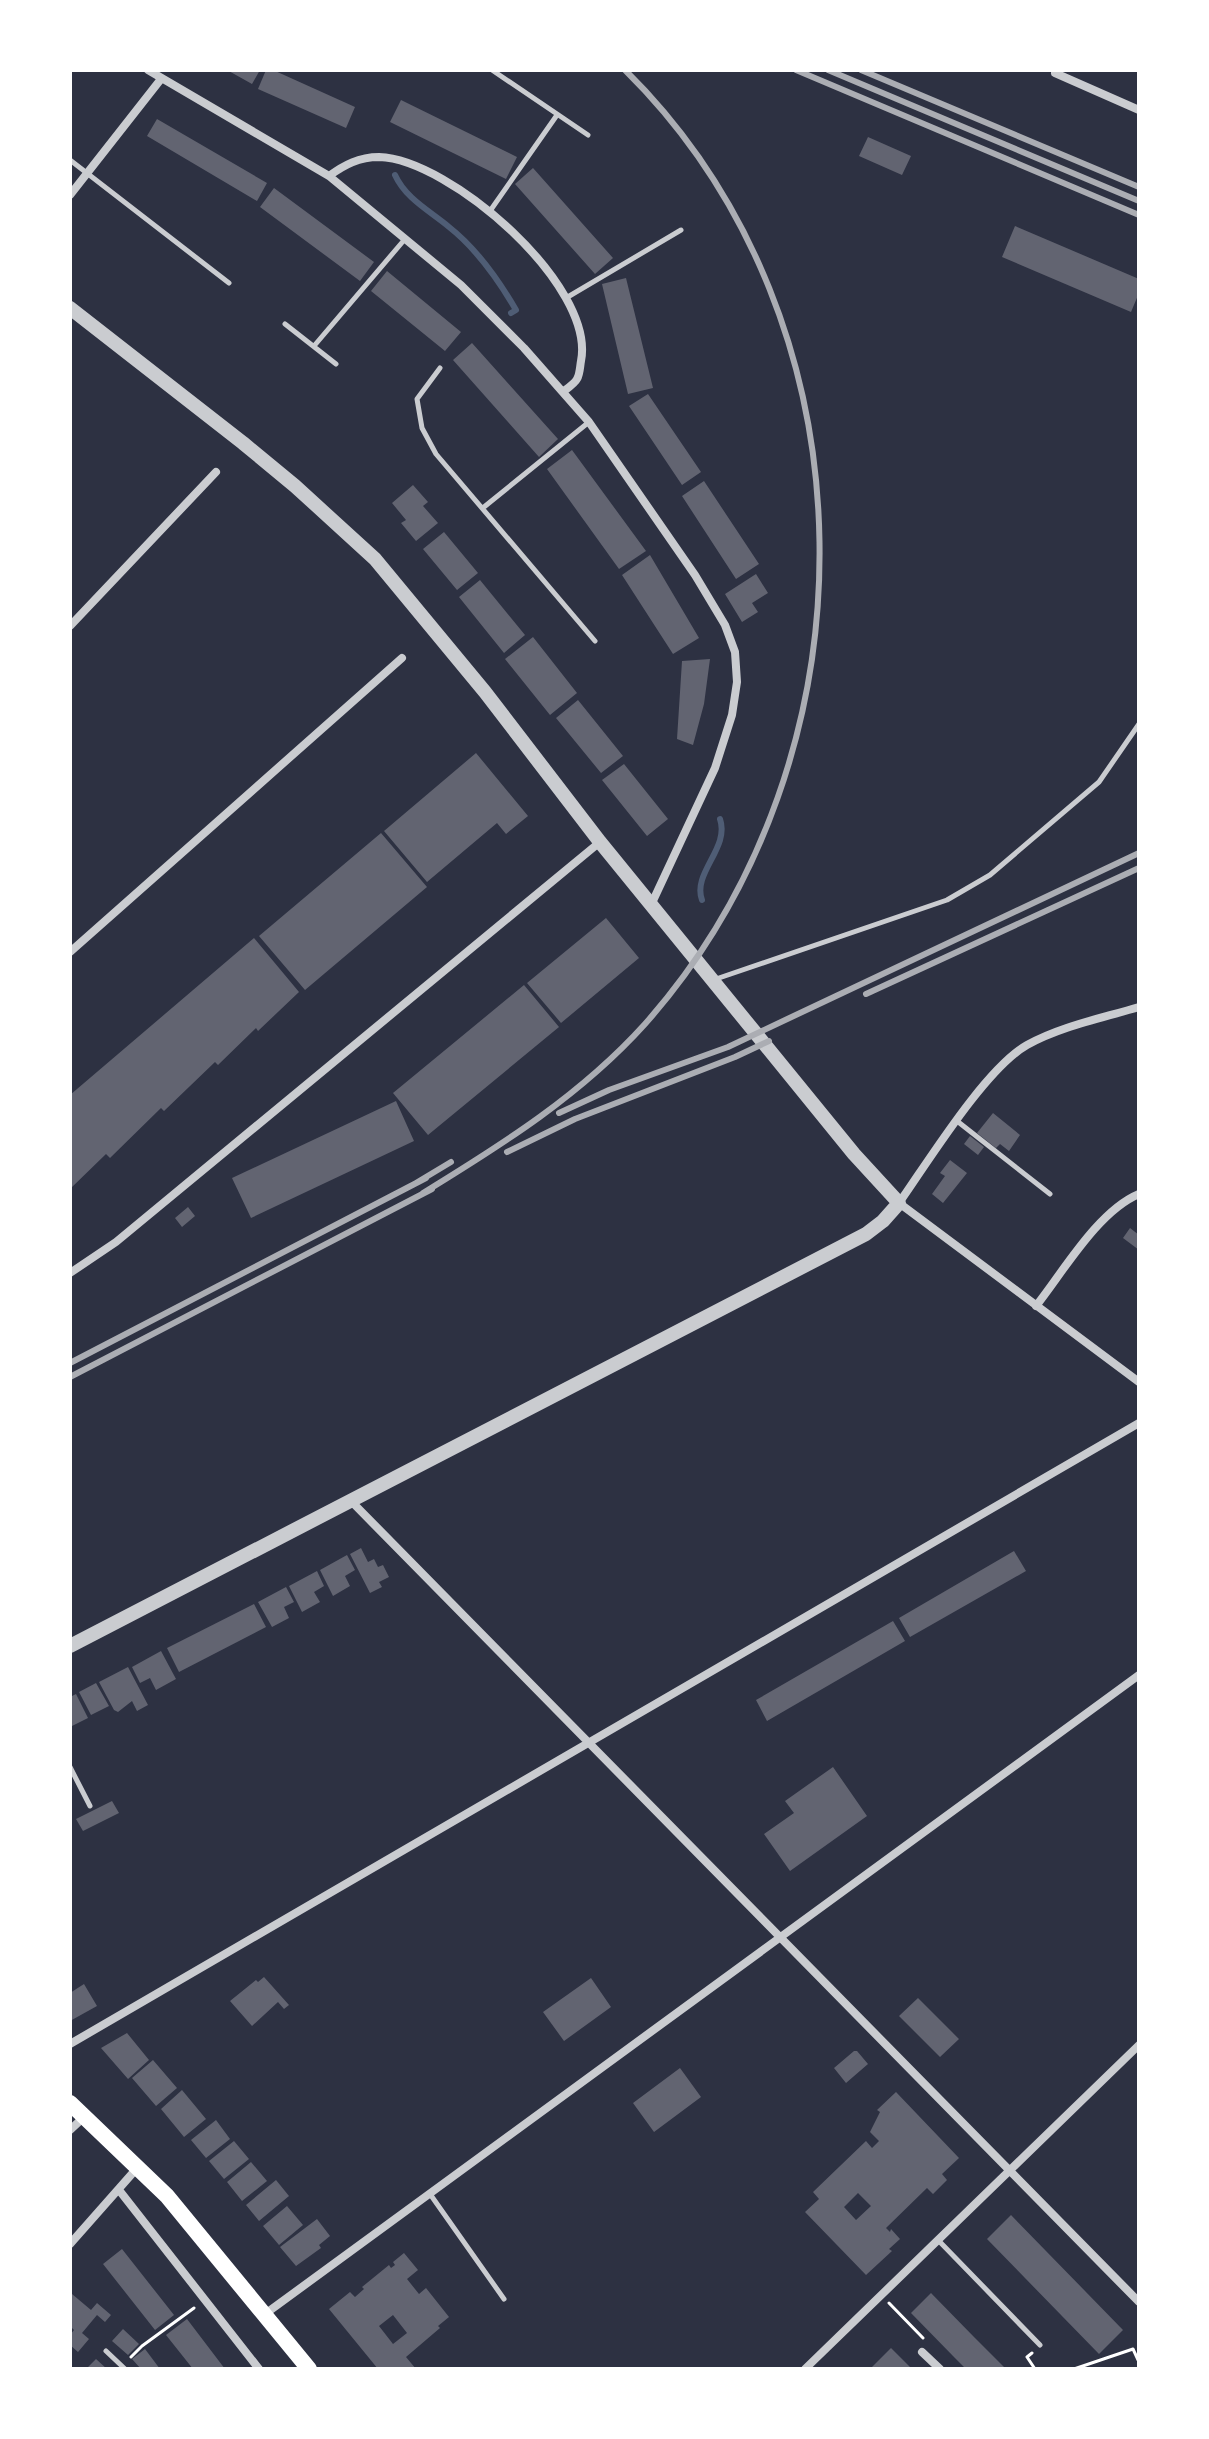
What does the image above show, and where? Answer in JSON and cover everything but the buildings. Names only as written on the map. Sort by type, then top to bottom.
[{"type":"main road","points":[[70,2103],[167,2196],[309,2369]]},
{"type":"street","points":[[148,70],[329,176],[461,285],[564,391],[695,575],[725,625],[735,652],[737,682],[732,715],[715,768],[651,905]]},
{"type":"street","points":[[1056,70],[1055,73],[1139,110]]},
{"type":"street","points":[[70,195],[161,79]]},
{"type":"street","points":[[329,176],[348,162],[379,157],[409,163],[438,177],[490,211],[525,243],[566,298],[582,335],[577,379],[564,391]]},
{"type":"street","points":[[70,308],[243,443],[375,559],[485,692],[651,905],[854,1154],[899,1203],[1139,1382]]},
{"type":"street","points":[[70,626],[216,472]]},
{"type":"street","points":[[70,952],[402,658]]},
{"type":"street","points":[[70,1273],[116,1242],[600,842]]},
{"type":"street","points":[[70,1646],[866,1234],[899,1203],[957,1121],[1001,1067],[1026,1045],[1139,1007]]},
{"type":"street","points":[[1036,1306],[1112,1211],[1139,1194]]},
{"type":"street","points":[[70,2044],[1139,1423]]},
{"type":"street","points":[[350,1500],[1139,2302]]},
{"type":"street","points":[[265,2314],[1139,1675]]},
{"type":"street","points":[[805,2369],[1139,2045]]},
{"type":"street","points":[[70,2130],[85,2116]]},
{"type":"street","points":[[70,2244],[138,2166]]},
{"type":"street","points":[[119,2190],[259,2369]]},
{"type":"street","points":[[922,2352],[940,2369]]},
{"type":"lane","points":[[492,70],[588,135]]},
{"type":"lane","points":[[490,211],[557,115]]},
{"type":"lane","points":[[70,160],[229,283]]},
{"type":"lane","points":[[566,298],[681,230]]},
{"type":"lane","points":[[314,346],[405,239]]},
{"type":"lane","points":[[285,324],[336,364]]},
{"type":"lane","points":[[440,368],[417,399],[422,428],[436,454],[595,641]]},
{"type":"lane","points":[[484,507],[589,422]]},
{"type":"lane","points":[[713,980],[947,900],[990,875],[1099,782],[1139,724]]},
{"type":"lane","points":[[957,1121],[1050,1194]]},
{"type":"lane","points":[[70,1767],[90,1806]]},
{"type":"lane","points":[[429,2193],[504,2299]]},
{"type":"lane","points":[[938,2240],[1040,2345]]},
{"type":"lane","points":[[106,2351],[124,2367]]},
{"type":"path","points":[[882,2295],[924,2339]]},
{"type":"path","points":[[124,2367],[142,2346],[205,2300]]},
{"type":"path","points":[[1074,2369],[1133,2349],[1139,2362]]},
{"type":"waterway","points":[[395,175],[412,198],[478,255],[516,310],[511,313]]},
{"type":"waterway","points":[[702,900],[702,880],[720,840],[720,819]]},
{"type":"railway","points":[[423,1193],[512,1137],[568,1096],[645,1024],[722,917],[777,798],[810,672],[820,542],[806,413],[769,288],[709,173],[625,70]]},
{"type":"railway","points":[[796,70],[1139,215]]},
{"type":"railway","points":[[828,70],[1139,201]]},
{"type":"railway","points":[[861,70],[1139,187]]},
{"type":"railway","points":[[559,1113],[609,1090],[728,1047],[1139,853]]},
{"type":"railway","points":[[866,994],[1139,868]]},
{"type":"railway","points":[[507,1152],[575,1119],[769,1041]]},
{"type":"railway","points":[[416,1183],[451,1162]]},
{"type":"railway","points":[[70,1363],[426,1178]]},
{"type":"railway","points":[[70,1377],[432,1189]]}]
